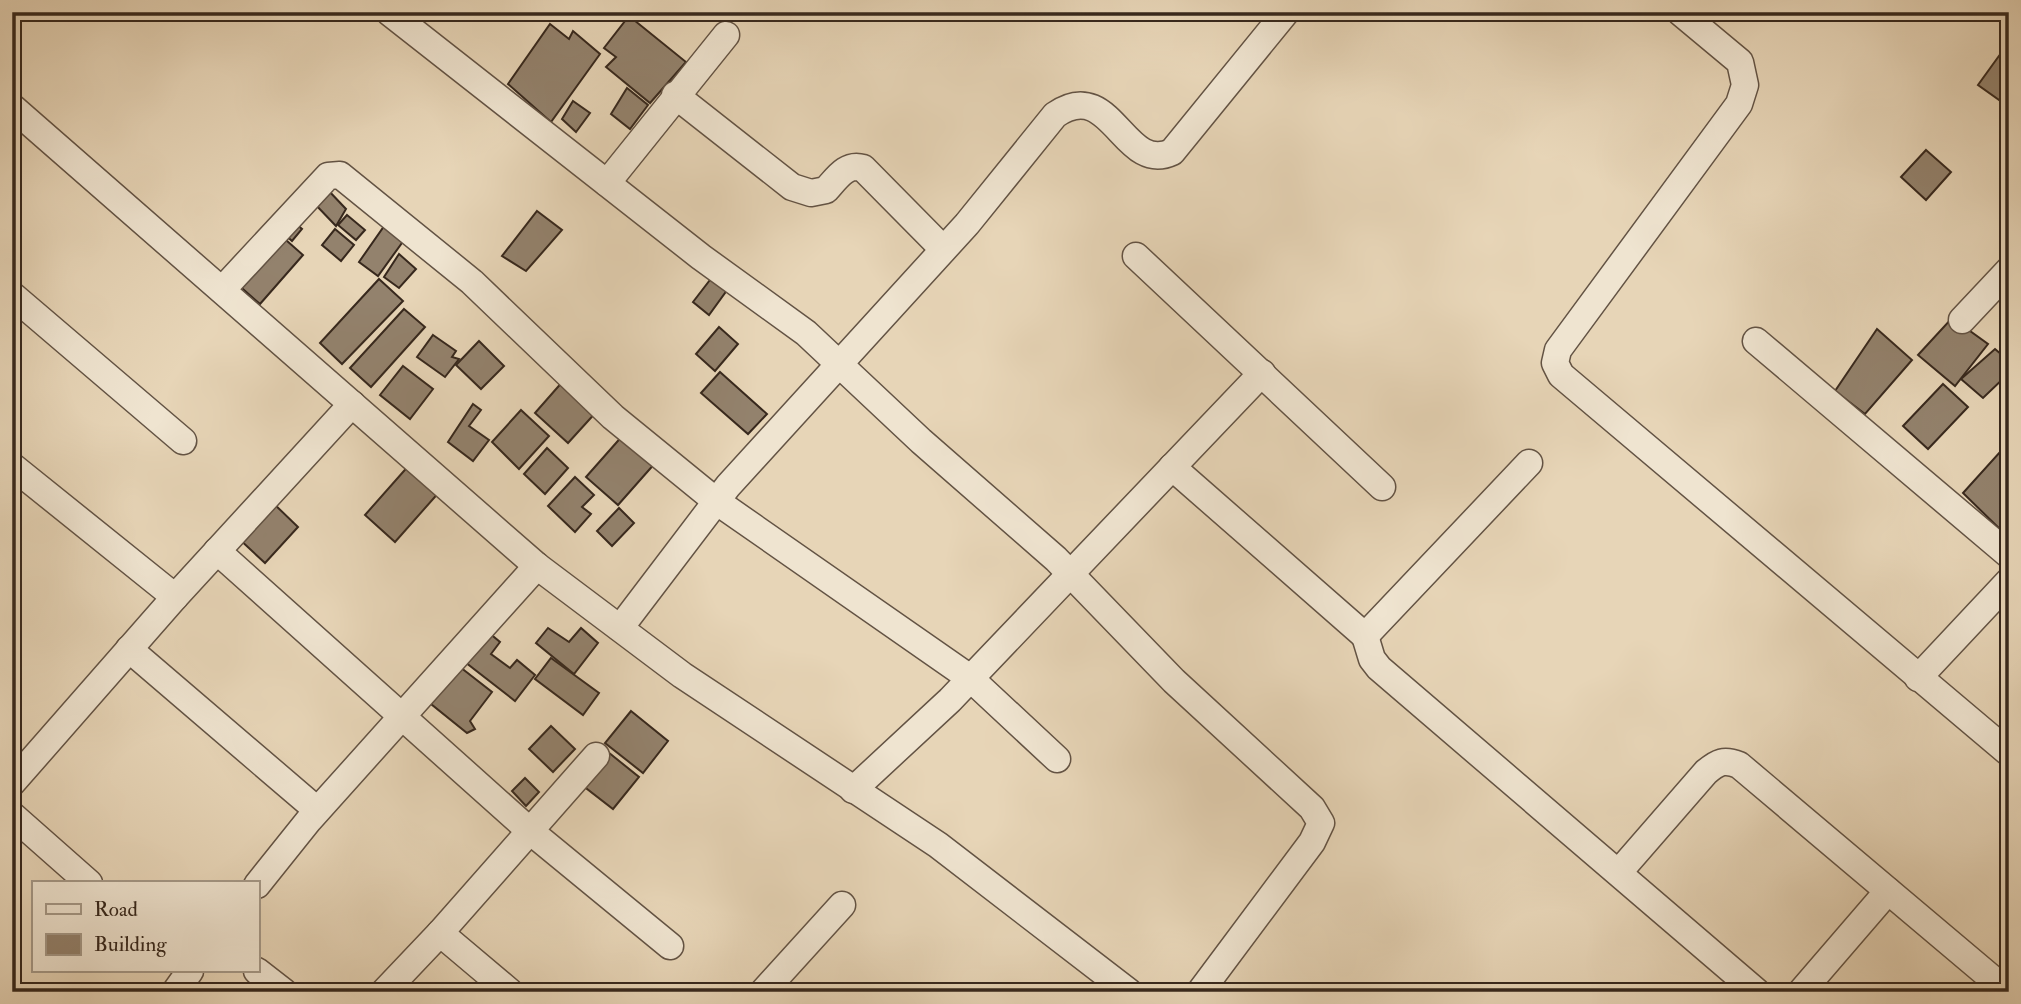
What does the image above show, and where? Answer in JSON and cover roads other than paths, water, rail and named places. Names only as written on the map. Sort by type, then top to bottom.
[{"type":"street","points":[[389,12],[701,257],[806,333],[1072,575],[1174,681],[1298,792],[1321,818],[1320,828],[1312,842],[1200,992]]},
{"type":"street","points":[[620,628],[716,501],[943,249],[1055,115],[1068,106],[1087,104],[1097,109],[1136,146],[1153,156],[1162,157],[1172,152],[1286,12]]},
{"type":"street","points":[[1680,12],[1740,62],[1745,85],[1740,104],[1558,350],[1555,363],[1561,374],[2009,753]]},
{"type":"street","points":[[607,183],[675,95],[726,35]]},
{"type":"street","points":[[675,95],[773,173],[805,192],[826,190],[845,169],[856,166],[863,168],[943,249]]},
{"type":"street","points":[[12,107],[537,566],[682,675],[938,845],[1129,992]]},
{"type":"street","points":[[222,290],[328,176],[340,175],[472,282],[613,417],[716,501],[970,678],[1056,759]]},
{"type":"street","points":[[1136,256],[1382,487]]},
{"type":"street","points":[[1962,320],[2009,270]]},
{"type":"street","points":[[12,295],[183,441]]},
{"type":"street","points":[[1756,341],[2009,555]]},
{"type":"street","points":[[853,790],[1072,575],[1262,373]]},
{"type":"street","points":[[12,783],[175,597],[352,404]]},
{"type":"street","points":[[1365,636],[1529,463]]},
{"type":"street","points":[[12,466],[175,597]]},
{"type":"street","points":[[1172,467],[1365,636],[1372,659],[1379,668],[1757,992]]},
{"type":"street","points":[[218,551],[530,831],[670,946]]},
{"type":"street","points":[[259,882],[317,810],[537,566]]},
{"type":"street","points":[[1918,678],[2009,582]]},
{"type":"street","points":[[129,649],[317,810]]},
{"type":"street","points":[[384,992],[596,757]]},
{"type":"street","points":[[1619,872],[1706,772],[1716,763],[1728,761],[1739,765],[2008,992]]},
{"type":"street","points":[[12,815],[87,881]]},
{"type":"street","points":[[1801,992],[1888,891]]},
{"type":"street","points":[[763,992],[842,905]]},
{"type":"street","points":[[440,933],[510,992]]},
{"type":"street","points":[[258,972],[284,992]]}]
